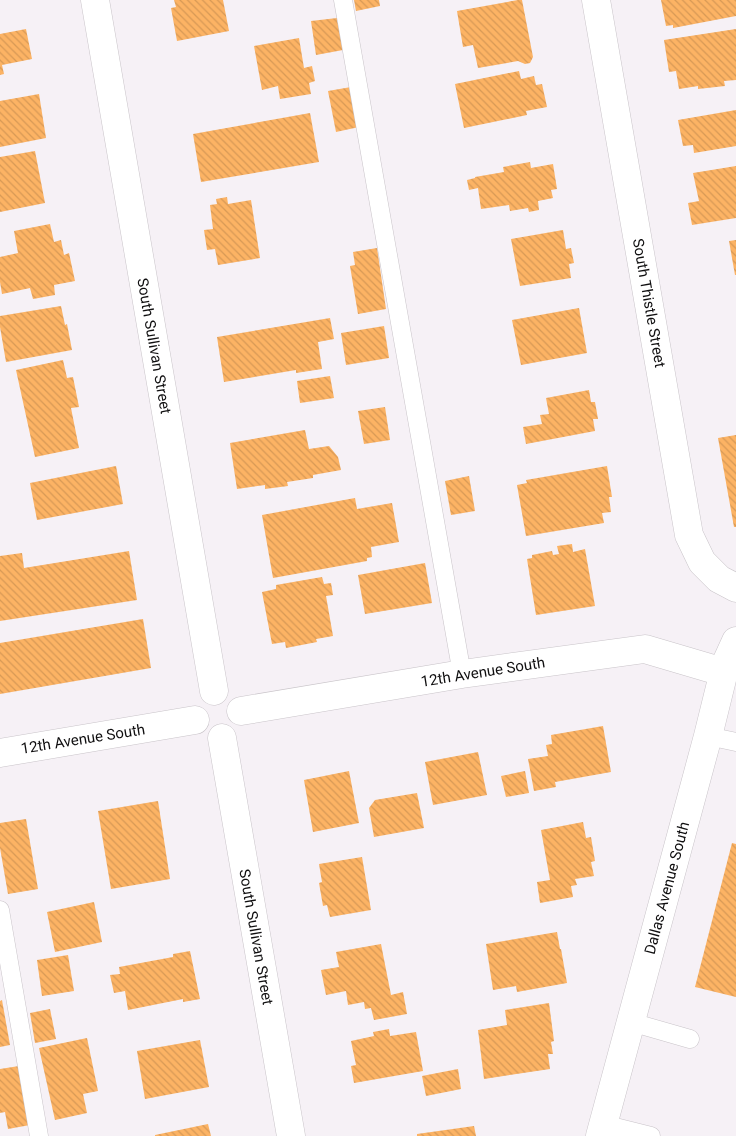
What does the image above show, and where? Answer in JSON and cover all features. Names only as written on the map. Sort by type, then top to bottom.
[{"type":"street","name":"South Sullivan Street","points":[[95,0],[214,691]]},
{"type":"street","name":"South Thistle Street","points":[[596,0],[689,535],[702,562],[719,579],[736,588]]},
{"type":"street","name":"Dallas Avenue South","points":[[601,1130],[708,736],[723,672],[736,641]]},
{"type":"street","name":"12th Avenue South","points":[[241,712],[462,674],[645,649],[723,672]]},
{"type":"street","points":[[214,691],[232,695],[237,701],[241,712],[239,724],[235,731],[222,738],[204,734],[199,729],[194,715],[198,701],[204,695],[214,691]]},
{"type":"street","name":"12th Avenue South","points":[[0,753],[195,720]]},
{"type":"street","name":"South Sullivan Street","points":[[222,738],[291,1136]]},
{"type":"lane","points":[[343,0],[462,674]]},
{"type":"lane","points":[[708,736],[736,742]]},
{"type":"lane","points":[[0,910],[39,1136]]},
{"type":"lane","points":[[631,1022],[690,1039]]},
{"type":"lane","points":[[601,1130],[651,1136]]},
{"type":"building","points":[[174,0],[223,0],[229,31],[177,41],[171,8],[176,7]]},
{"type":"building","points":[[354,0],[379,0],[380,6],[356,11]]},
{"type":"building","points":[[522,0],[533,57],[530,63],[525,64],[518,61],[478,68],[473,45],[463,47],[457,11]]},
{"type":"building","points":[[661,0],[736,0],[736,16],[673,28],[673,25],[666,26]]},
{"type":"building","points":[[337,18],[343,50],[316,55],[311,21]]},
{"type":"building","points":[[26,29],[32,59],[2,65],[4,74],[0,75],[0,34]]},
{"type":"building","points":[[736,29],[736,80],[724,81],[725,86],[698,89],[698,86],[679,89],[676,71],[669,72],[664,40]]},
{"type":"building","points":[[299,38],[304,68],[312,66],[315,81],[309,83],[311,94],[280,99],[278,86],[262,90],[254,46]]},
{"type":"building","points":[[519,71],[521,79],[534,76],[536,85],[542,84],[547,107],[526,111],[527,115],[464,128],[455,84]]},
{"type":"building","points":[[351,87],[359,127],[336,132],[328,91]]},
{"type":"building","points":[[39,94],[46,138],[0,147],[0,101]]},
{"type":"building","points":[[736,110],[736,146],[694,153],[693,145],[683,146],[678,120]]},
{"type":"building","points":[[310,113],[319,162],[201,182],[193,134]]},
{"type":"building","points":[[35,151],[45,203],[0,212],[0,157]]},
{"type":"building","points":[[530,162],[531,168],[553,164],[557,189],[551,190],[553,198],[538,201],[539,210],[529,212],[528,208],[510,211],[509,205],[481,209],[478,188],[469,190],[467,180],[504,172],[503,167]]},
{"type":"building","points":[[736,166],[736,218],[692,225],[688,203],[699,201],[693,173]]},
{"type":"building","points":[[227,197],[228,204],[251,200],[260,258],[218,265],[215,249],[207,250],[204,230],[213,229],[210,205],[217,204],[216,199]]},
{"type":"building","points":[[50,224],[54,242],[61,240],[64,255],[69,253],[75,281],[54,285],[55,295],[33,299],[30,288],[2,294],[0,257],[18,253],[14,231]]},
{"type":"building","points":[[563,230],[566,249],[571,248],[574,263],[569,264],[571,278],[520,286],[511,239]]},
{"type":"building","points":[[736,240],[736,275],[735,275],[729,241]]},
{"type":"building","points":[[377,248],[386,309],[358,314],[350,266],[355,265],[353,252]]},
{"type":"building","points":[[61,306],[72,350],[6,362],[0,316]]},
{"type":"building","points":[[579,308],[587,353],[521,365],[512,320]]},
{"type":"building","points":[[330,318],[334,339],[318,342],[322,369],[296,373],[296,370],[224,382],[217,337]]},
{"type":"building","points":[[384,326],[389,358],[346,365],[341,333]]},
{"type":"building","points":[[63,360],[67,378],[73,377],[79,407],[71,408],[79,448],[35,457],[16,370]]},
{"type":"building","points":[[330,376],[334,398],[300,403],[297,381]]},
{"type":"building","points":[[589,390],[591,402],[595,402],[598,419],[593,419],[595,431],[526,444],[523,427],[542,424],[540,415],[549,414],[546,398]]},
{"type":"building","points":[[385,407],[390,440],[364,444],[358,411]]},
{"type":"building","points":[[305,430],[309,449],[329,446],[338,457],[341,470],[313,475],[313,478],[287,482],[288,486],[265,489],[265,485],[237,489],[230,443]]},
{"type":"building","points":[[736,435],[736,527],[734,527],[718,438]]},
{"type":"building","points":[[116,466],[123,504],[37,520],[30,483]]},
{"type":"building","points":[[607,466],[612,497],[609,497],[611,512],[602,513],[604,523],[526,536],[517,485],[527,483],[526,480]]},
{"type":"building","points":[[469,476],[475,511],[451,515],[445,481]]},
{"type":"building","points":[[355,498],[357,509],[392,503],[399,542],[371,547],[372,557],[367,558],[367,561],[273,578],[262,515]]},
{"type":"building","points":[[572,544],[573,552],[585,549],[595,606],[536,615],[527,559],[532,558],[532,555],[552,551],[553,555],[559,554],[557,546]]},
{"type":"building","points":[[129,551],[137,600],[0,621],[0,556],[22,553],[24,568]]},
{"type":"building","points":[[425,563],[432,603],[365,614],[358,575]]},
{"type":"building","points":[[322,577],[324,584],[331,583],[333,595],[326,596],[333,636],[316,639],[317,642],[286,648],[285,642],[272,644],[262,592],[276,589],[276,585]]},
{"type":"building","points":[[143,619],[151,668],[0,694],[0,643]]},
{"type":"building","points":[[603,726],[611,772],[555,782],[556,787],[534,791],[528,759],[548,756],[546,745],[552,744],[551,735]]},
{"type":"building","points":[[478,752],[487,795],[433,805],[425,762]]},
{"type":"building","points":[[349,771],[359,823],[313,832],[304,780]]},
{"type":"building","points":[[525,771],[529,793],[506,797],[501,776]]},
{"type":"building","points":[[417,793],[424,828],[374,837],[369,808],[375,800]]},
{"type":"building","points":[[158,801],[170,879],[111,889],[98,811]]},
{"type":"building","points":[[26,819],[38,889],[8,894],[0,848],[0,823]]},
{"type":"building","points":[[583,822],[586,838],[591,837],[595,861],[591,862],[594,876],[575,879],[577,885],[571,886],[573,897],[540,903],[537,882],[550,880],[541,830]]},
{"type":"building","points":[[732,843],[736,844],[736,997],[695,987]]},
{"type":"building","points":[[362,857],[371,910],[330,917],[327,905],[323,906],[319,883],[322,882],[319,864]]},
{"type":"building","points":[[94,902],[102,942],[55,952],[47,912]]},
{"type":"building","points":[[557,932],[567,983],[517,992],[516,986],[493,990],[486,944]]},
{"type":"building","points":[[381,944],[391,995],[403,992],[407,1014],[374,1020],[371,1008],[365,1009],[364,1002],[348,1005],[346,991],[326,995],[321,970],[339,967],[336,952]]},
{"type":"building","points":[[190,951],[200,999],[183,1002],[183,999],[128,1010],[125,991],[114,993],[110,975],[120,974],[119,967],[173,957],[173,954]]},
{"type":"building","points":[[68,955],[74,991],[42,996],[37,960]]},
{"type":"building","points":[[2,1000],[10,1045],[0,1047],[0,1001]]},
{"type":"building","points":[[549,1003],[554,1041],[551,1042],[553,1054],[548,1054],[550,1069],[484,1079],[478,1030],[507,1025],[505,1010]]},
{"type":"building","points":[[50,1009],[56,1039],[35,1043],[30,1013]]},
{"type":"building","points":[[389,1029],[390,1036],[416,1032],[423,1071],[354,1083],[351,1066],[356,1065],[351,1041],[374,1036],[373,1032]]},
{"type":"building","points":[[87,1038],[98,1091],[83,1094],[87,1113],[55,1120],[39,1048]]},
{"type":"building","points":[[200,1040],[209,1087],[145,1099],[137,1051]]},
{"type":"building","points":[[19,1066],[30,1125],[8,1129],[5,1112],[0,1113],[0,1069]]},
{"type":"building","points":[[458,1069],[461,1089],[426,1096],[422,1076]]},
{"type":"building","points":[[208,1124],[211,1136],[155,1136],[155,1135]]},
{"type":"building","points":[[474,1126],[476,1136],[417,1136],[417,1134]]}]
